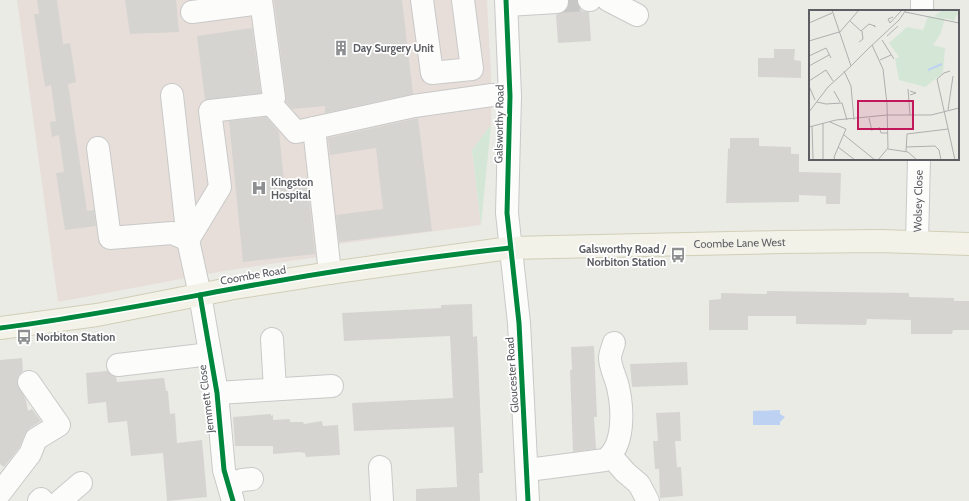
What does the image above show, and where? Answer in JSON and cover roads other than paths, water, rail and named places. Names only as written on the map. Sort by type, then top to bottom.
[{"type":"main road","name":"Coombe Lane West","points":[[510,248],[758,242],[917,242],[969,244]]},
{"type":"main road","name":"Coombe Road","points":[[0,328],[96,315],[200,294],[330,273],[510,248]]},
{"type":"street","points":[[422,0],[432,73],[472,69],[463,0]]},
{"type":"street","points":[[608,0],[636,15]]},
{"type":"street","points":[[192,12],[261,2],[274,98],[271,104]]},
{"type":"street","points":[[506,2],[557,2]]},
{"type":"street","name":"Galsworthy Road","points":[[506,2],[510,96],[507,213],[510,248]]},
{"type":"street","name":"Jemmett Close","points":[[172,95],[188,240],[200,294],[217,393],[224,470],[231,493]]},
{"type":"street","points":[[271,104],[296,132],[414,106],[492,95],[510,96]]},
{"type":"street","points":[[98,148],[110,238],[172,233],[188,240],[220,187],[210,111],[271,104]]},
{"type":"street","points":[[314,128],[330,273]]},
{"type":"street","name":"Wolsey Close","points":[[917,242],[919,160]]},
{"type":"street","name":"Gloucester Road","points":[[510,248],[519,323],[528,470],[528,501]]},
{"type":"street","points":[[272,339],[275,389]]},
{"type":"street","points":[[528,470],[605,460],[611,456],[620,435],[621,406],[610,357],[614,343]]},
{"type":"street","points":[[118,365],[210,354]]},
{"type":"street","points":[[7,501],[0,494],[30,454],[36,439],[59,425],[29,382]]},
{"type":"street","points":[[217,393],[332,386]]},
{"type":"street","points":[[611,456],[625,472],[639,484],[648,501]]},
{"type":"street","points":[[380,467],[382,501]]},
{"type":"street","points":[[231,493],[242,480],[252,479]]},
{"type":"street","points":[[60,501],[81,483]]},
{"type":"street","points":[[39,501],[41,499],[43,501]]},
{"type":"water","points":[[780,410],[780,414],[785,417],[780,422],[780,425],[753,425],[753,411]]},
{"type":"tunnel","points":[[557,2],[589,0]]},
{"type":"place","name":"Day Surgery Unit","points":[[341,48]]},
{"type":"place","name":"Kingston Hospital","points":[[259,188]]},
{"type":"place","name":"Galsworthy Road / Norbiton Station","points":[[678,255]]},
{"type":"place","name":"Norbiton Station","points":[[24,337]]}]
